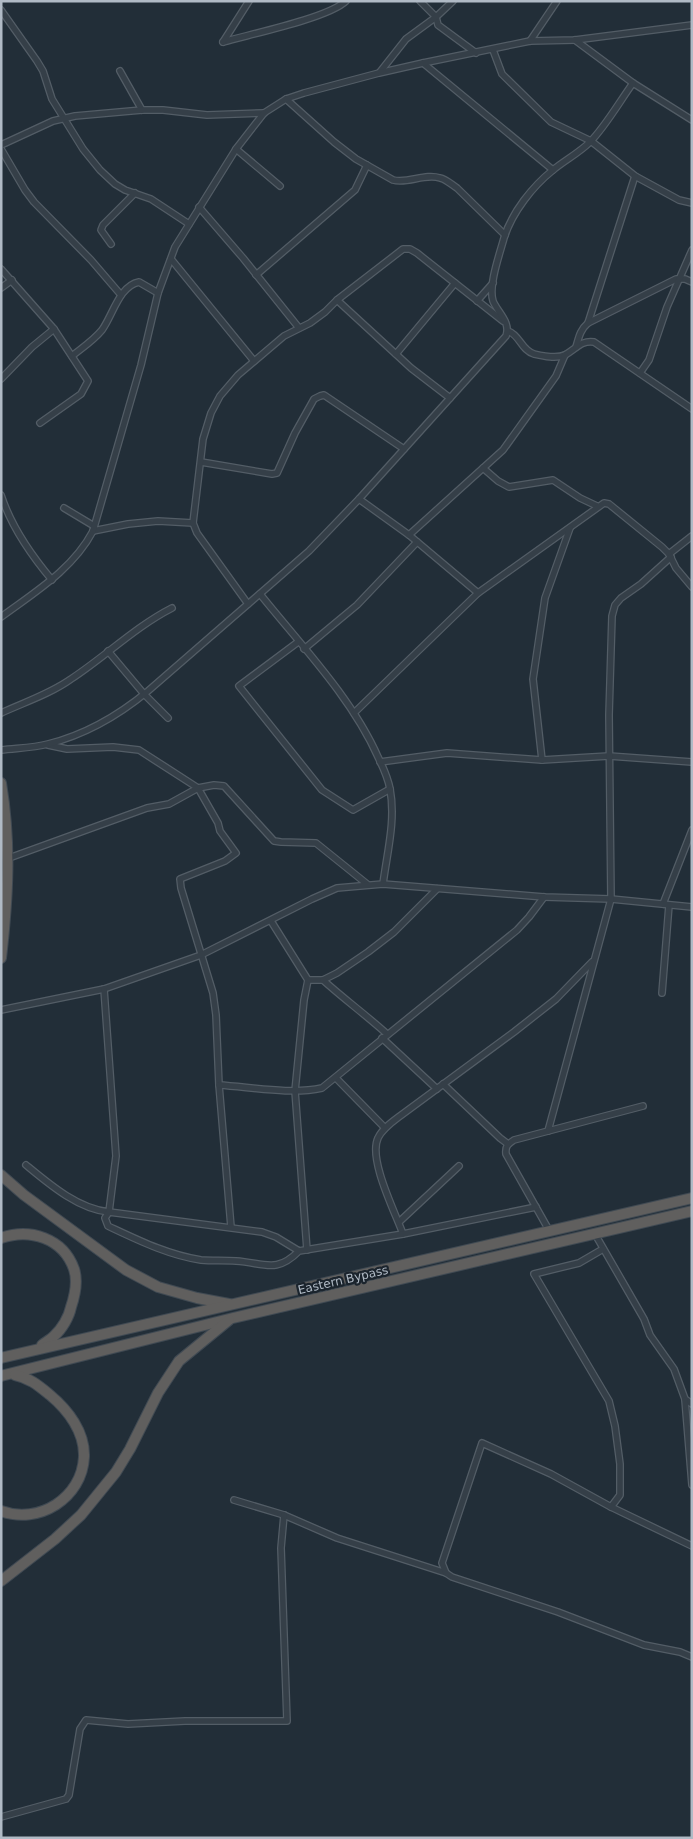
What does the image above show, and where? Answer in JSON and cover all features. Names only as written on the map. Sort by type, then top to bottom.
[{"type":"highway","points":[[1,783],[5,806],[9,858],[1,958]]},
{"type":"highway","points":[[1,1175],[24,1195],[134,1274],[158,1286],[179,1293],[233,1305]]},
{"type":"highway","name":"Eastern Bypass","points":[[1,1358],[692,1198]]},
{"type":"highway","name":"Eastern Bypass","points":[[6,1375],[233,1318],[692,1211]]},
{"type":"highway","points":[[1,1238],[20,1234],[42,1237],[56,1244],[67,1255],[74,1269],[76,1281],[74,1297],[67,1317],[55,1336],[37,1349]]},
{"type":"highway","points":[[1,1581],[81,1515],[116,1472],[130,1449],[158,1393],[179,1361],[233,1318]]},
{"type":"highway","points":[[1,1511],[22,1515],[37,1514],[50,1510],[69,1493],[81,1470],[84,1456],[77,1427],[69,1414],[57,1401],[25,1377],[6,1375]]},
{"type":"street","points":[[249,1],[223,43],[310,18],[339,8],[346,1]]},
{"type":"street","points":[[420,1],[436,17],[438,25],[476,53]]},
{"type":"street","points":[[379,73],[406,39],[436,17],[453,1]]},
{"type":"street","points":[[530,42],[557,1]]},
{"type":"street","points":[[1,10],[43,71],[52,99],[83,149],[100,170],[115,184],[151,199],[189,224]]},
{"type":"street","points":[[1,617],[52,580],[84,547],[94,528],[141,365],[158,293],[175,247],[236,149],[264,113],[286,99],[379,73],[423,63],[530,42],[576,40],[692,25]]},
{"type":"street","points":[[576,40],[633,83],[692,120]]},
{"type":"street","points":[[493,50],[502,74],[551,122],[591,141],[635,176],[679,200],[692,203]]},
{"type":"street","points":[[423,63],[553,170]]},
{"type":"street","points":[[120,71],[142,110]]},
{"type":"street","points":[[1,750],[47,744],[66,738],[95,726],[120,712],[144,694],[309,552],[506,336],[507,327],[494,302],[493,283],[505,235],[521,204],[545,177],[591,141],[633,83]]},
{"type":"street","points":[[286,99],[334,142],[367,166],[398,182],[440,177],[457,188],[505,235]]},
{"type":"street","points":[[1,145],[64,117],[142,110],[162,110],[207,115],[264,113]]},
{"type":"street","points":[[1,149],[34,202],[91,260],[122,295]]},
{"type":"street","points":[[236,149],[280,186]]},
{"type":"street","points":[[256,275],[356,190],[367,166]]},
{"type":"street","points":[[588,323],[635,176]]},
{"type":"street","points":[[111,244],[101,230],[103,225],[135,193]]},
{"type":"street","points":[[199,207],[299,328]]},
{"type":"street","points":[[248,604],[197,533],[193,523],[204,439],[210,413],[220,396],[238,375],[284,336],[310,323],[403,249],[410,249],[455,283],[507,327],[517,336],[525,349],[531,353],[545,356],[565,355]]},
{"type":"street","points":[[640,373],[649,360],[667,307],[692,250]]},
{"type":"street","points":[[171,259],[254,361]]},
{"type":"street","points":[[1,269],[54,329],[88,381],[82,394],[40,423]]},
{"type":"street","points":[[576,347],[582,328],[588,323],[676,279],[680,278],[692,282]]},
{"type":"street","points":[[1,288],[12,280]]},
{"type":"street","points":[[72,356],[103,329],[122,295],[132,284],[139,282],[158,293]]},
{"type":"street","points":[[396,354],[455,283]]},
{"type":"street","points":[[477,301],[493,283]]},
{"type":"street","points":[[337,300],[396,354],[450,398]]},
{"type":"street","points":[[1,379],[32,347],[54,329]]},
{"type":"street","points":[[409,535],[503,450],[556,376],[565,355],[588,341],[594,342],[692,409]]},
{"type":"street","points":[[201,462],[272,474],[277,473],[300,424],[314,399],[320,396],[324,396],[404,449]]},
{"type":"street","points":[[483,468],[498,481],[509,487],[553,480],[580,498],[597,506]]},
{"type":"street","points":[[1,495],[5,507],[24,541],[52,580]]},
{"type":"street","points":[[359,499],[409,535],[478,593]]},
{"type":"street","points":[[354,713],[478,593],[597,506],[604,503],[608,504],[662,547],[692,587]]},
{"type":"street","points":[[64,508],[94,528],[158,521],[193,523]]},
{"type":"street","points":[[542,760],[533,679],[545,598],[570,527]]},
{"type":"street","points":[[548,1131],[611,899],[609,756],[612,616],[615,605],[621,598],[641,584],[692,536]]},
{"type":"street","points":[[304,649],[357,605],[417,542]]},
{"type":"street","points":[[260,594],[354,713],[380,762],[390,789],[392,816],[382,884]]},
{"type":"street","points":[[1,712],[49,692],[71,680],[152,618],[172,608]]},
{"type":"street","points":[[298,642],[239,686],[322,790],[332,797],[353,810],[390,789]]},
{"type":"street","points":[[108,651],[144,694],[168,718]]},
{"type":"street","points":[[47,744],[67,750],[113,747],[139,750],[198,788],[218,823],[220,831],[236,853],[225,861],[180,879],[214,1000],[231,1227]]},
{"type":"street","points":[[380,762],[446,753],[542,760],[609,756],[692,762]]},
{"type":"street","points":[[9,858],[147,808],[168,804],[198,788],[214,785],[224,786],[274,840],[316,843],[367,884]]},
{"type":"street","points":[[662,993],[666,904],[692,830]]},
{"type":"street","points":[[1,1010],[104,989],[202,955],[271,921],[312,898],[337,888],[382,884],[544,897],[611,899],[692,907]]},
{"type":"street","points":[[308,980],[323,980],[368,952],[394,932],[437,889]]},
{"type":"street","points":[[219,1085],[295,1091],[309,1091],[322,1088],[517,930],[544,897]]},
{"type":"street","points":[[271,921],[308,980],[304,1000],[295,1091],[306,1250]]},
{"type":"street","points":[[403,1234],[376,1160],[375,1147],[378,1137],[385,1128],[556,999],[594,961]]},
{"type":"street","points":[[323,980],[356,1006],[437,1089]]},
{"type":"street","points":[[104,989],[116,1156],[109,1212],[105,1218],[108,1226],[169,1253],[202,1260],[238,1261],[275,1266],[290,1260],[300,1251],[403,1234],[536,1207]]},
{"type":"street","points":[[336,1078],[385,1128]]},
{"type":"street","points":[[443,1084],[508,1144]]},
{"type":"street","points":[[550,1232],[506,1154],[505,1149],[508,1144],[514,1140],[643,1106]]},
{"type":"street","points":[[26,1165],[44,1180],[79,1203],[97,1211],[262,1232],[276,1236],[300,1251]]},
{"type":"street","points":[[399,1222],[459,1166]]},
{"type":"street","points":[[595,1234],[644,1319],[650,1335],[674,1369],[685,1399],[692,1485]]},
{"type":"street","points":[[602,1248],[579,1263],[534,1274],[609,1401],[615,1426],[620,1464],[620,1495],[611,1507]]},
{"type":"street","points":[[685,1399],[692,1404]]},
{"type":"street","points":[[446,1573],[442,1563],[482,1443],[551,1474],[611,1507],[692,1546]]},
{"type":"street","points":[[234,1500],[284,1515],[337,1538],[558,1612],[644,1645],[680,1652],[692,1657]]},
{"type":"street","points":[[1,1817],[66,1799],[69,1796],[80,1729],[86,1720],[128,1724],[185,1721],[287,1721],[281,1548],[284,1515]]}]
